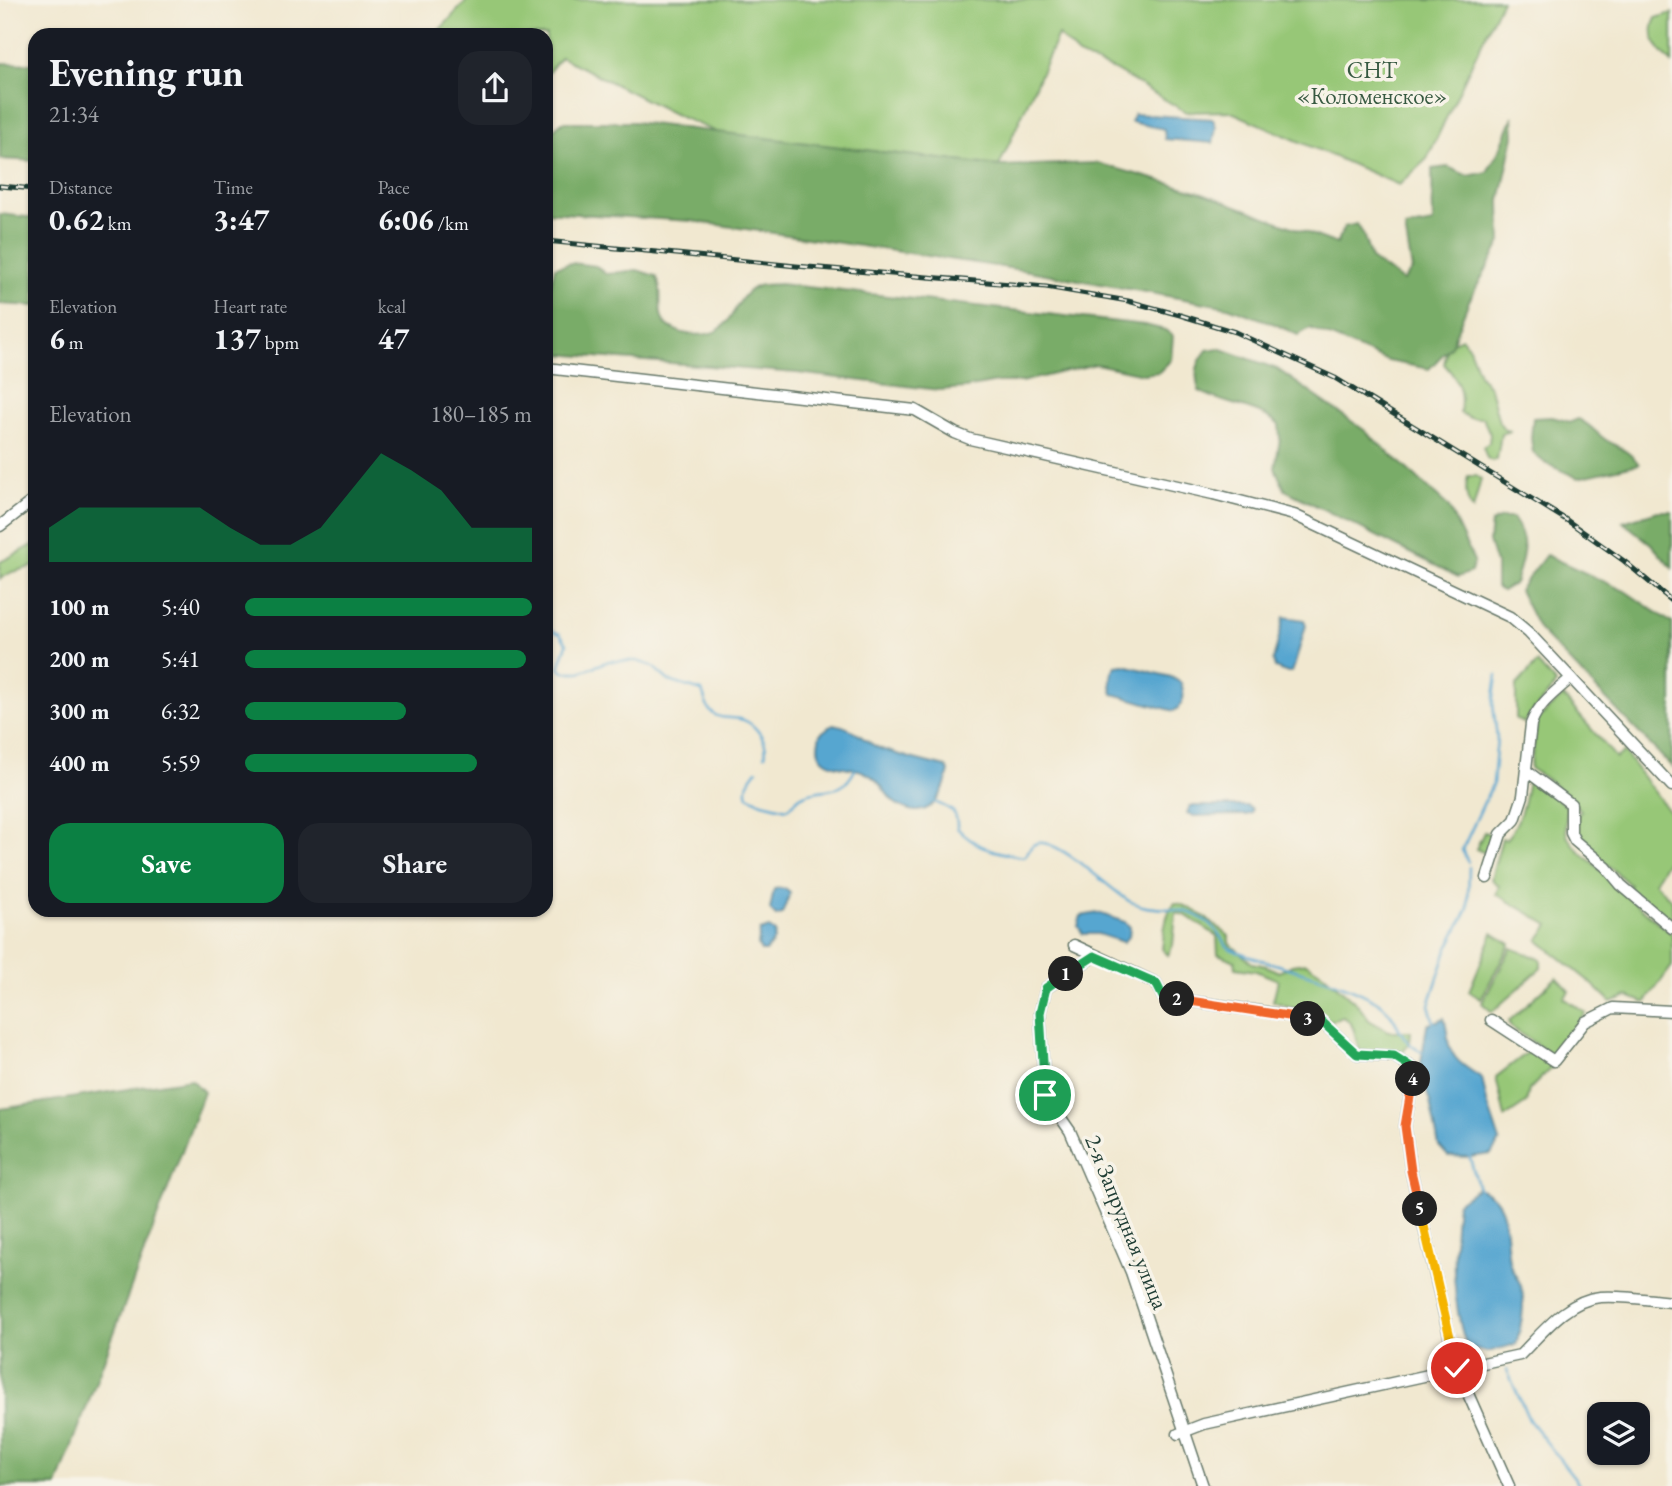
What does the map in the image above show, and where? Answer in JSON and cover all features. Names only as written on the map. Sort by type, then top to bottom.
[{"type":"street","points":[[553,369],[915,410],[954,433],[970,439],[1294,514],[1510,617],[1672,786]]},
{"type":"street","points":[[0,527],[28,505]]},
{"type":"street","points":[[1487,878],[1501,834],[1516,820],[1524,796],[1528,746],[1535,713],[1571,678]]},
{"type":"street","points":[[1528,772],[1571,803],[1571,833],[1575,841],[1672,928]]},
{"type":"street","points":[[1074,945],[1156,983],[1163,997],[1320,1020],[1357,1054],[1394,1056],[1411,1067],[1413,1078],[1405,1126],[1411,1171],[1457,1368],[1509,1486]]},
{"type":"street","name":"2-я Запрудная улица","points":[[1094,956],[1046,988],[1040,1013],[1045,1095],[1070,1131],[1131,1272],[1182,1433],[1203,1486]]},
{"type":"street","points":[[1490,1020],[1554,1061],[1585,1022],[1613,1008],[1672,1011]]},
{"type":"street","points":[[1182,1433],[1204,1424],[1520,1355],[1558,1317],[1579,1303],[1600,1297],[1672,1302]]},
{"type":"green space","name":"СНТ «Коломенское»","points":[[467,0],[1502,0],[1427,159],[1399,185],[1229,111],[1186,112],[1114,70],[1078,55],[1058,35],[999,166],[719,133],[676,115],[561,57],[553,67],[553,28],[441,28]]},
{"type":"green space","points":[[1672,13],[1672,63],[1655,43],[1652,31],[1656,18]]},
{"type":"green space","points":[[0,63],[28,64],[28,161],[0,159]]},
{"type":"green space","points":[[1513,116],[1514,136],[1500,201],[1501,242],[1469,301],[1451,346],[1429,369],[1388,361],[1310,328],[1298,335],[1228,307],[1029,271],[692,221],[553,212],[553,130],[562,122],[634,122],[999,166],[1097,163],[1200,192],[1337,244],[1344,227],[1357,224],[1371,259],[1403,281],[1412,270],[1405,228],[1433,223],[1432,169],[1448,167],[1468,176],[1487,172],[1500,149]]},
{"type":"green space","points":[[0,214],[28,217],[28,306],[0,304]]},
{"type":"green space","points":[[571,263],[596,266],[606,274],[637,270],[656,276],[664,322],[675,330],[688,334],[716,331],[725,325],[748,292],[760,285],[780,284],[1145,325],[1165,330],[1173,336],[1171,360],[1159,372],[1143,374],[1096,364],[1021,382],[997,382],[939,390],[797,373],[553,354],[555,267]]},
{"type":"green space","points":[[1462,338],[1480,376],[1490,388],[1499,422],[1505,430],[1511,431],[1501,434],[1497,459],[1492,461],[1487,458],[1483,447],[1489,443],[1490,434],[1483,418],[1470,418],[1460,413],[1459,387],[1444,364],[1448,344]]},
{"type":"green space","points":[[1219,348],[1277,369],[1364,430],[1448,506],[1474,561],[1471,572],[1458,577],[1285,490],[1275,468],[1280,439],[1279,425],[1262,414],[1199,391],[1196,374],[1200,360],[1207,350]]},
{"type":"green space","points":[[1552,417],[1571,422],[1578,419],[1582,421],[1628,453],[1639,464],[1578,478],[1545,463],[1533,453],[1533,418]]},
{"type":"green space","points":[[1468,476],[1481,479],[1473,510],[1466,494]]},
{"type":"green space","points":[[1658,511],[1672,511],[1672,568],[1651,544],[1623,522]]},
{"type":"green space","points":[[1501,518],[1513,518],[1522,534],[1523,542],[1515,583],[1502,591],[1496,587],[1496,564],[1489,542],[1491,523]]},
{"type":"green space","points":[[28,548],[28,568],[0,579],[0,562]]},
{"type":"green space","points":[[1546,555],[1625,591],[1672,623],[1672,767],[1539,630],[1519,590]]},
{"type":"green space","points":[[1537,663],[1556,684],[1524,723],[1516,719],[1516,686]]},
{"type":"green space","points":[[1563,696],[1616,758],[1624,752],[1672,815],[1672,853],[1654,882],[1672,900],[1672,925],[1628,889],[1630,885],[1580,841],[1573,831],[1577,815],[1581,811],[1552,783],[1530,768],[1538,719]]},
{"type":"green space","points":[[1528,780],[1540,784],[1567,807],[1566,832],[1570,841],[1616,887],[1672,934],[1672,966],[1645,1003],[1628,996],[1611,1002],[1538,940],[1549,925],[1496,894],[1499,886],[1491,879],[1502,838],[1506,839],[1518,819]]},
{"type":"green space","points":[[1484,832],[1496,836],[1489,855],[1476,849]]},
{"type":"green space","points":[[1175,903],[1196,912],[1218,927],[1229,936],[1229,943],[1252,963],[1279,972],[1292,965],[1306,963],[1322,973],[1358,1005],[1369,1020],[1388,1031],[1411,1031],[1410,1043],[1402,1052],[1360,1051],[1347,1019],[1342,1017],[1332,1021],[1273,1001],[1278,980],[1256,971],[1236,968],[1235,961],[1218,954],[1217,936],[1185,915],[1176,913],[1173,945],[1168,955],[1162,949],[1164,931]]},
{"type":"green space","points":[[1493,933],[1510,944],[1481,999],[1469,991]]},
{"type":"green space","points":[[1511,948],[1541,959],[1541,968],[1492,1012],[1482,1003]]},
{"type":"green space","points":[[1557,977],[1570,991],[1564,998],[1586,1013],[1553,1056],[1511,1027],[1509,1021]]},
{"type":"green space","points":[[1532,1049],[1555,1064],[1529,1090],[1526,1103],[1505,1117],[1496,1077]]},
{"type":"green space","points":[[191,1079],[204,1092],[57,1486],[0,1486],[0,1109]]},
{"type":"water","points":[[1134,114],[1213,119],[1216,127],[1213,143],[1165,139],[1164,129],[1131,122]]},
{"type":"water","points":[[1284,617],[1304,620],[1306,625],[1291,672],[1275,668],[1273,661]]},
{"type":"water","points":[[1124,665],[1171,677],[1181,683],[1183,695],[1180,705],[1174,711],[1113,694],[1112,672],[1116,666]]},
{"type":"water","points":[[833,724],[848,728],[881,749],[946,767],[949,771],[938,798],[926,809],[909,810],[894,802],[870,775],[828,763],[820,755],[818,744],[820,734]]},
{"type":"water","points":[[1190,806],[1247,806],[1252,809],[1252,813],[1194,816],[1187,813]]},
{"type":"water","points":[[780,888],[790,893],[782,914],[776,916],[770,910],[774,889]]},
{"type":"water","points":[[1098,913],[1125,922],[1130,927],[1129,936],[1123,942],[1098,934],[1083,934],[1078,926],[1081,916]]},
{"type":"water","points":[[769,928],[775,932],[774,940],[766,951],[761,951],[758,945],[760,931]]},
{"type":"water","points":[[1444,1018],[1453,1054],[1460,1063],[1482,1078],[1500,1141],[1491,1154],[1448,1156],[1439,1146],[1420,1069],[1427,1025]]},
{"type":"water","points":[[1478,1188],[1489,1193],[1501,1209],[1509,1261],[1521,1286],[1523,1300],[1516,1344],[1488,1352],[1467,1348],[1455,1294],[1454,1239],[1457,1203]]},
{"type":"waterway","points":[[553,631],[560,634],[567,644],[559,668],[563,672],[580,672],[609,661],[637,661],[652,666],[669,681],[702,691],[708,708],[716,716],[747,721],[760,734],[766,749],[765,755]]},
{"type":"waterway","points":[[1468,862],[1462,850],[1493,783],[1497,738],[1493,704],[1497,675]]},
{"type":"waterway","points":[[757,770],[750,779],[748,796],[787,809],[804,795],[839,788],[855,770]]},
{"type":"waterway","points":[[933,801],[951,810],[956,816],[957,828],[979,845],[1024,857],[1033,845],[1042,843],[1054,846],[1131,902],[1193,914],[1213,927],[1231,949],[1359,992],[1384,1007],[1408,1042],[1425,1053]]},
{"type":"waterway","points":[[1434,1023],[1429,1005],[1447,950],[1468,908],[1469,867]]},
{"type":"waterway","points":[[1469,1155],[1479,1189]]},
{"type":"waterway","points":[[1507,1370],[1529,1420],[1581,1486]]},
{"type":"railway","points":[[0,186],[28,188]]},
{"type":"railway","points":[[553,242],[1046,287],[1128,301],[1235,332],[1335,378],[1568,521],[1624,561],[1672,601]]},
{"type":"route","points":[[1045,1095],[1040,1013],[1046,988],[1094,956],[1156,983],[1163,997],[1320,1020],[1357,1054],[1394,1056],[1411,1067],[1413,1078],[1405,1126],[1411,1171],[1457,1368]]}]
